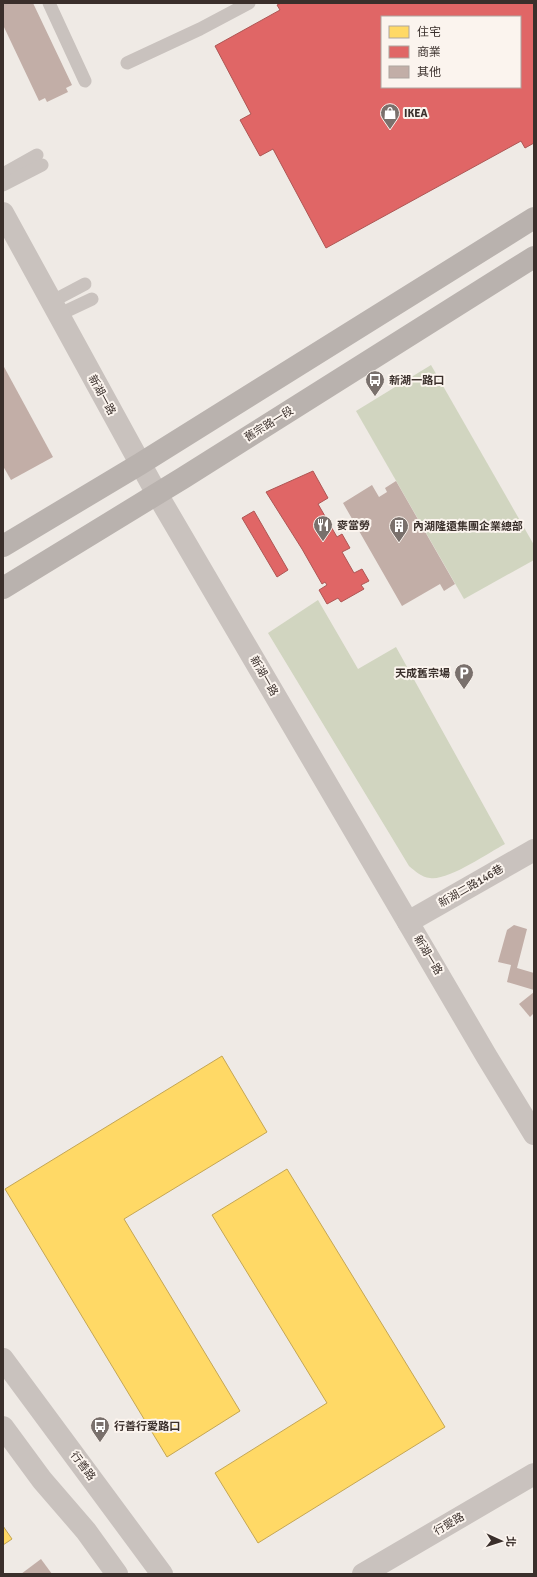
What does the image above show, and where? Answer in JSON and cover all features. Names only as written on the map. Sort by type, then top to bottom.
[{"type":"main road","points":[[3,546],[140,464],[534,218]]},
{"type":"main road","name":"舊宗路一段","points":[[3,588],[157,494],[534,257]]},
{"type":"street","name":"新湖一路","points":[[3,213],[157,494],[534,1134]]},
{"type":"street","name":"新湖二路146巷","points":[[408,922],[534,850]]},
{"type":"street","name":"行善路","points":[[3,1359],[162,1574]]},
{"type":"street","points":[[3,1427],[42,1480],[86,1531],[117,1574]]},
{"type":"street","name":"行愛路","points":[[363,1574],[534,1474]]},
{"type":"lane","points":[[49,3],[85,81]]},
{"type":"lane","points":[[127,63],[200,29],[249,3]]},
{"type":"lane","points":[[3,174],[40,160],[3,185]]},
{"type":"lane","points":[[55,308],[85,284]]},
{"type":"lane","points":[[55,308],[92,299]]},
{"type":"green space","points":[[431,365],[534,545],[534,560],[464,599],[356,411]]},
{"type":"green space","points":[[318,600],[358,669],[396,647],[505,844],[479,860],[457,871],[438,878],[430,878],[418,874],[409,866],[268,633]]},
{"type":"building: 住宅","points":[[222,1056],[267,1132],[124,1219],[240,1411],[167,1457],[5,1189]]},
{"type":"building: 住宅","points":[[287,1169],[445,1427],[258,1543],[215,1473],[327,1403],[212,1215]]},
{"type":"building: 住宅","points":[[3,1526],[12,1539],[3,1545]]},
{"type":"building: 商業","name":"IKEA","points":[[281,3],[534,3],[534,143],[525,148],[521,141],[326,248],[273,149],[260,156],[240,120],[251,114],[215,46],[280,10],[277,5]]},
{"type":"building: 商業","name":"麥當勞","points":[[313,471],[328,498],[318,504],[337,537],[342,534],[350,548],[342,552],[354,573],[362,569],[369,581],[361,585],[364,589],[341,602],[338,598],[327,604],[319,590],[327,585],[325,582],[322,584],[266,492]]},
{"type":"building: 商業","points":[[254,511],[288,570],[277,577],[242,518]]},
{"type":"building: 其他","points":[[3,3],[33,3],[72,85],[66,88],[68,92],[47,102],[45,98],[39,101],[3,25]]},
{"type":"building: 其他","points":[[3,365],[53,457],[11,480],[3,466]]},
{"type":"building: 其他","name":"內湖隆遠集團企業總部","points":[[396,481],[455,584],[444,591],[440,584],[402,606],[343,503],[372,485],[379,497],[387,492],[385,488]]},
{"type":"building: 其他","points":[[514,925],[527,929],[517,968],[534,973],[534,990],[507,982],[511,965],[498,962],[507,930]]},
{"type":"building: 其他","points":[[534,992],[534,1013],[530,1017],[519,1004]]},
{"type":"building: 其他","points":[[41,1559],[52,1574],[21,1574]]},
{"type":"place","name":"IKEA","points":[[390,130]]},
{"type":"place","name":"新湖一路口","points":[[375,397]]},
{"type":"place","name":"麥當勞","points":[[323,542]]},
{"type":"place","name":"內湖隆遠集團企業總部","points":[[399,543]]},
{"type":"place","name":"天成舊宗場","points":[[464,690]]},
{"type":"place","name":"行善行愛路口","points":[[100,1443]]}]
